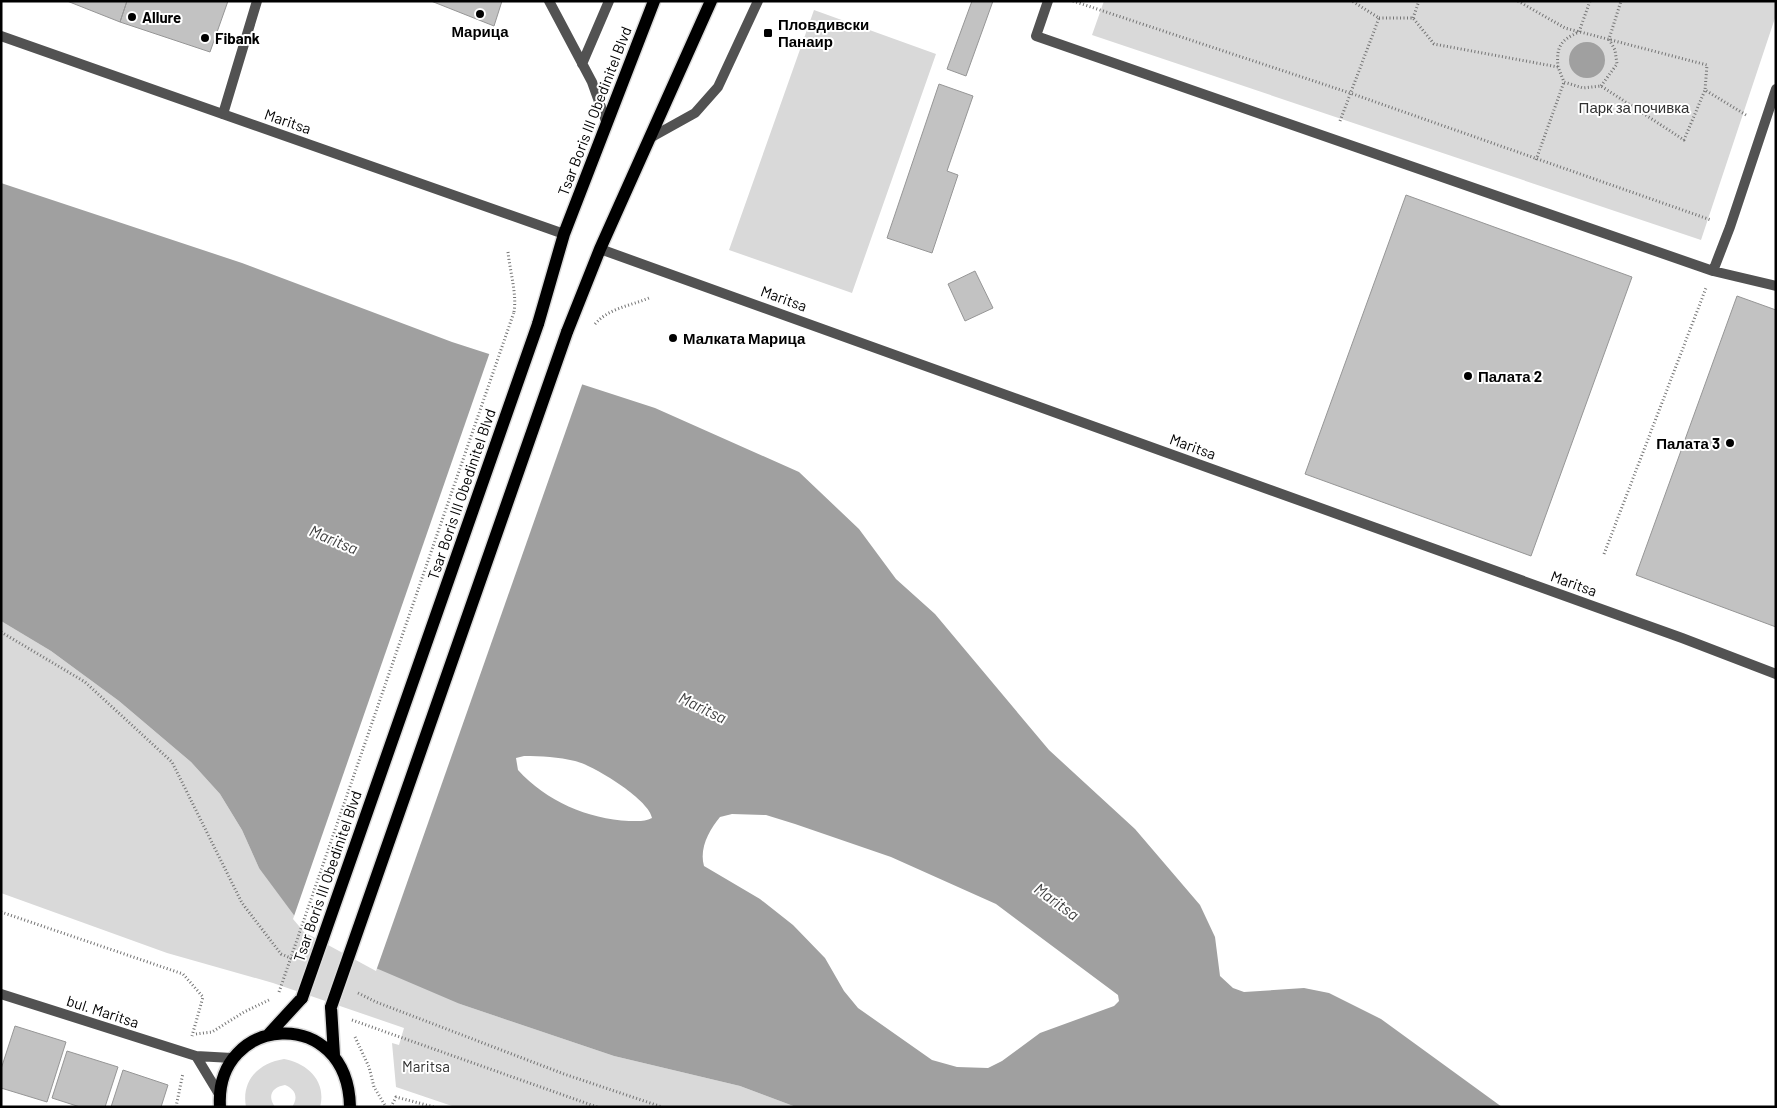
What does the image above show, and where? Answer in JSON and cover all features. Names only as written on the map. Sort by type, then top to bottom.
[{"type":"main road","name":"Tsar Boris III Obedinitel Blvd","points":[[268,1035],[302,998],[538,324],[564,234],[606,121],[654,1]]},
{"type":"main road","points":[[334,1055],[331,1006],[567,332],[600,249],[711,1]]},
{"type":"main road","points":[[220,1101],[223,1076],[232,1058],[248,1044],[268,1035],[286,1032],[304,1036],[320,1043],[334,1055],[347,1079],[350,1107]]},
{"type":"street","points":[[223,114],[256,1]]},
{"type":"street","points":[[549,1],[582,64],[606,121]]},
{"type":"street","points":[[582,64],[609,1]]},
{"type":"street","points":[[650,138],[695,113],[718,87],[758,1]]},
{"type":"street","points":[[1048,1],[1036,36],[1713,271],[1776,286]]},
{"type":"street","name":"Maritsa","points":[[1,36],[564,234]]},
{"type":"street","points":[[1713,271],[1730,227],[1776,89]]},
{"type":"street","name":"Maritsa","points":[[600,249],[1608,611],[1776,674]]},
{"type":"street","name":"bul. Maritsa","points":[[1,994],[192,1055],[232,1058]]},
{"type":"street","points":[[192,1055],[220,1101]]},
{"type":"path","points":[[1073,1],[1350,93],[1730,227]]},
{"type":"path","points":[[1352,1],[1379,18],[1413,18]]},
{"type":"path","points":[[1364,1],[1364,9]]},
{"type":"path","points":[[1413,18],[1419,1]]},
{"type":"path","points":[[1518,1],[1565,28],[1707,65],[1705,90],[1684,140],[1601,86],[1584,88],[1564,82]]},
{"type":"path","points":[[1536,160],[1564,82],[1558,67],[1557,53],[1564,39],[1579,32],[1590,1]]},
{"type":"path","points":[[1608,39],[1621,1]]},
{"type":"path","points":[[1333,138],[1379,18]]},
{"type":"path","points":[[1413,18],[1434,44],[1558,67]]},
{"type":"path","points":[[1601,86],[1617,64],[1615,50],[1608,39]]},
{"type":"path","points":[[1705,90],[1764,125]]},
{"type":"path","points":[[193,1034],[212,1032],[253,1007],[268,1001],[279,992],[514,312],[516,298],[512,286],[508,252]]},
{"type":"path","points":[[1604,554],[1713,271]]},
{"type":"path","points":[[590,328],[600,317],[619,308],[649,298]]},
{"type":"path","points":[[1,632],[85,682],[172,762],[242,903],[281,954],[298,962]]},
{"type":"path","points":[[1,912],[182,974],[203,997],[193,1034],[192,1055],[176,1107]]},
{"type":"path","points":[[350,988],[376,1002],[564,1074],[662,1107]]},
{"type":"path","points":[[350,1024],[352,1012]]},
{"type":"path","points":[[350,1019],[596,1107]]},
{"type":"path","points":[[350,1029],[363,1052],[374,1087],[386,1107]]},
{"type":"path","points":[[391,1107],[396,1097],[434,1107]]},
{"type":"green space","name":"Парк за почивка","points":[[1104,1],[1776,1],[1776,15],[1701,240],[1092,35]]},
{"type":"green space","points":[[814,10],[936,54],[852,293],[729,250]]},
{"type":"green space","points":[[1,621],[51,651],[119,701],[191,762],[220,794],[242,830],[259,868],[460,1004],[614,1056],[740,1086],[796,1107],[455,1107],[396,1087],[392,1043],[399,1045],[404,1028],[273,983],[167,953],[1,893]]},
{"type":"green space","points":[[284,1059],[307,1069],[318,1081],[321,1089],[320,1107],[292,1107],[295,1094],[285,1085],[277,1088],[272,1093],[271,1099],[275,1107],[246,1107],[246,1089],[254,1074],[267,1064]]},
{"type":"water","points":[[1587,42],[1594,43],[1600,47],[1604,53],[1604,67],[1600,73],[1594,77],[1587,78],[1580,77],[1574,73],[1570,67],[1569,60],[1570,53],[1574,47],[1580,43]]},
{"type":"water","points":[[1,183],[242,263],[452,342],[655,408],[799,472],[859,529],[896,579],[935,614],[1049,750],[1135,829],[1200,905],[1215,937],[1220,976],[1233,988],[1244,992],[1304,988],[1329,993],[1381,1019],[1502,1107],[796,1107],[740,1086],[614,1056],[460,1004],[364,963],[305,930],[259,868],[242,830],[220,794],[191,762],[119,701],[51,651],[1,621]],"holes":[[[524,756],[550,757],[575,761],[594,769],[632,793],[642,802],[652,818],[641,821],[614,820],[598,817],[569,806],[541,791],[518,770],[516,758]],[[732,814],[766,815],[795,824],[891,857],[996,904],[1118,995],[1119,1001],[1114,1006],[1040,1033],[1002,1061],[988,1068],[957,1067],[932,1060],[858,1008],[844,991],[825,958],[793,925],[760,899],[704,866],[704,846],[712,828],[720,817]]]},
{"type":"pier","points":[[490,352],[583,382],[376,971],[304,932],[293,919]]},
{"type":"building","points":[[67,1],[127,1],[120,22]]},
{"type":"building","points":[[127,1],[228,1],[210,52],[120,22]]},
{"type":"building","name":"Марица","points":[[431,1],[502,1],[494,26]]},
{"type":"building","points":[[972,1],[993,1],[966,76],[947,69]]},
{"type":"building","points":[[939,84],[973,96],[947,171],[958,175],[932,253],[887,238]]},
{"type":"building","name":"Палата 2","points":[[1406,195],[1632,277],[1531,556],[1305,474]]},
{"type":"building","points":[[975,271],[993,308],[965,321],[948,284]]},
{"type":"building","name":"Палата 3","points":[[1737,296],[1776,310],[1776,627],[1636,575]]},
{"type":"building","points":[[15,1026],[66,1042],[47,1102],[1,1088],[1,1069]]},
{"type":"building","points":[[67,1051],[118,1067],[105,1107],[80,1107],[52,1098]]},
{"type":"building","points":[[123,1070],[168,1085],[161,1107],[111,1107]]},
{"type":"place","name":"Марица","points":[[480,14]]},
{"type":"place","name":"Allure","points":[[132,17]]},
{"type":"place","name":"Пловдивски Панаир","points":[[768,33]]},
{"type":"place","name":"Fibank","points":[[205,38]]},
{"type":"place","name":"Малката Марица","points":[[673,338]]},
{"type":"place","name":"Палата 2","points":[[1468,376]]},
{"type":"place","name":"Палата 3","points":[[1730,443]]}]
